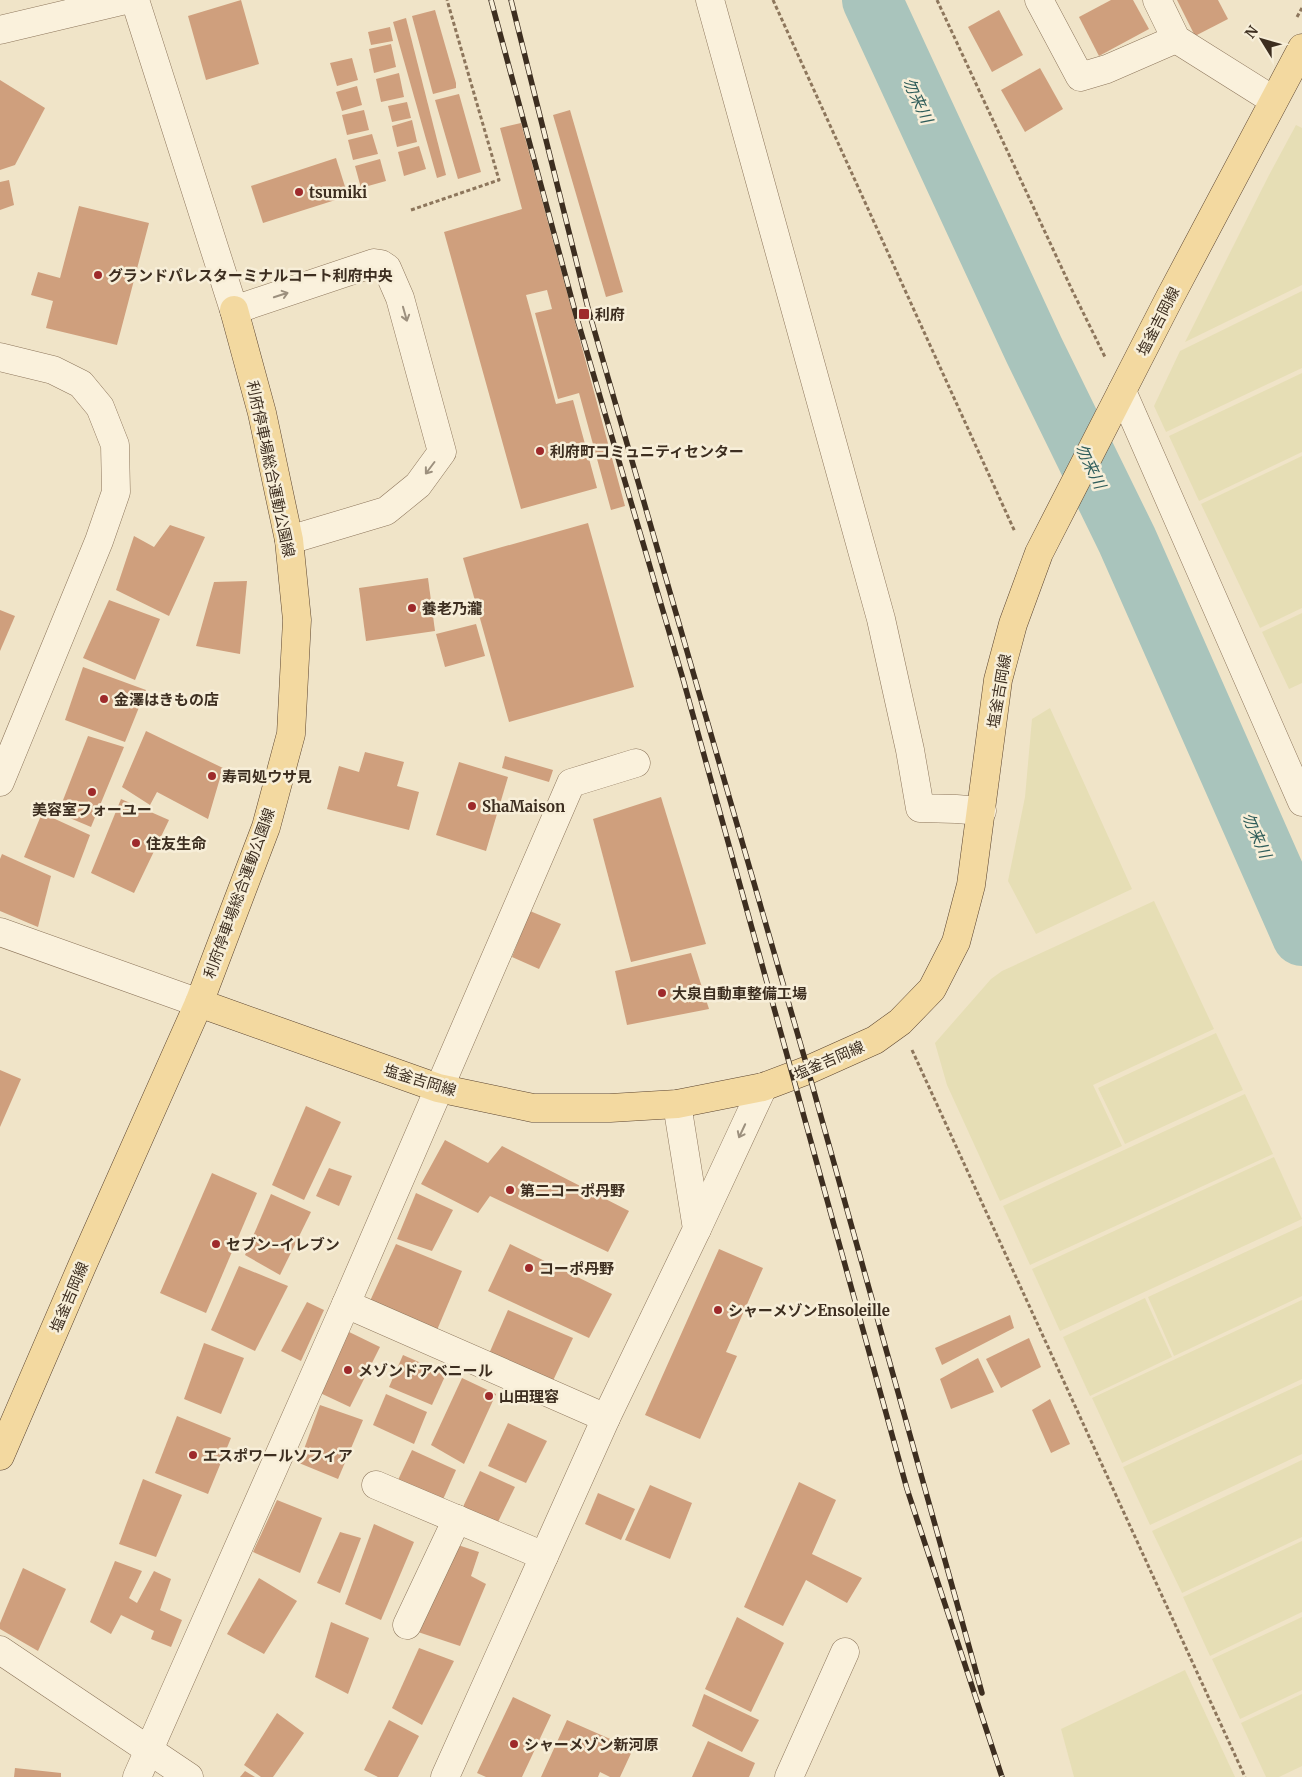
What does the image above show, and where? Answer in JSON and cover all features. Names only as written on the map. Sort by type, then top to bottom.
[{"type":"main road","name":"塩釜吉岡線","points":[[0,1456],[199,1003],[438,1088],[532,1108],[610,1108],[677,1104],[763,1087],[808,1070],[875,1040],[900,1022],[932,989],[956,942],[971,885],[998,680],[1012,624],[1037,559],[1118,398],[1302,48]]},
{"type":"main road","name":"利府停車場総合運動公園線","points":[[199,1003],[266,827],[291,734],[297,620],[289,540],[262,413],[234,310]]},
{"type":"street","points":[[0,30],[126,0]]},
{"type":"street","points":[[135,0],[234,310],[374,264],[381,264],[387,268],[400,298],[442,452],[418,484],[386,511],[289,540]]},
{"type":"street","points":[[710,0],[881,619],[910,750],[920,808],[982,811]]},
{"type":"street","points":[[1039,0],[1080,77],[1107,69],[1176,39]]},
{"type":"street","points":[[1157,0],[1176,39],[1273,100]]},
{"type":"street","points":[[0,357],[53,370],[81,384],[100,406],[116,445],[116,492],[99,541],[0,782]]},
{"type":"street","points":[[1118,398],[1302,802]]},
{"type":"street","points":[[137,1777],[346,1304],[571,783],[636,763]]},
{"type":"street","points":[[0,932],[199,1003]]},
{"type":"street","points":[[445,1777],[606,1418],[763,1087]]},
{"type":"street","points":[[677,1104],[697,1229]]},
{"type":"street","points":[[346,1304],[606,1418]]},
{"type":"street","points":[[376,1484],[544,1556]]},
{"type":"street","points":[[407,1624],[457,1519]]},
{"type":"street","points":[[0,1650],[189,1777]]},
{"type":"street","points":[[789,1777],[845,1652]]},
{"type":"path","points":[[411,210],[499,180],[447,0]]},
{"type":"path","points":[[773,0],[1022,547],[1037,559]]},
{"type":"path","points":[[937,0],[1072,290],[1118,398]]},
{"type":"path","points":[[900,1022],[1245,1777]]},
{"type":"shaded area","points":[[1296,125],[1302,128],[1302,285],[1185,342],[1268,177]]},
{"type":"shaded area","points":[[1302,291],[1302,368],[1166,432],[1154,406],[1180,351]]},
{"type":"shaded area","points":[[1302,373],[1302,452],[1199,501],[1169,436]]},
{"type":"shaded area","points":[[1302,456],[1302,608],[1260,628],[1201,504]]},
{"type":"shaded area","points":[[1302,613],[1302,683],[1289,689],[1262,632]]},
{"type":"shaded area","points":[[1050,708],[1132,889],[1036,934],[1008,881],[1025,797],[1032,719]]},
{"type":"shaded area","points":[[1154,901],[1214,1029],[1093,1085],[1122,1146],[1000,1201],[947,1085],[935,1043],[991,979],[1002,971]]},
{"type":"shaded area","points":[[1216,1033],[1243,1090],[1125,1144],[1098,1088]]},
{"type":"shaded area","points":[[1245,1094],[1273,1154],[1030,1265],[1003,1206]]},
{"type":"shaded area","points":[[1274,1157],[1302,1219],[1060,1331],[1032,1269]]},
{"type":"shaded area","points":[[1302,1226],[1302,1296],[1174,1356],[1148,1297]]},
{"type":"shaded area","points":[[1145,1298],[1172,1357],[1090,1396],[1063,1337]]},
{"type":"shaded area","points":[[1302,1300],[1302,1379],[1122,1463],[1092,1398]]},
{"type":"shaded area","points":[[1302,1384],[1302,1454],[1150,1525],[1123,1467]]},
{"type":"shaded area","points":[[1302,1460],[1302,1537],[1182,1593],[1152,1531]]},
{"type":"shaded area","points":[[1302,1541],[1302,1612],[1210,1656],[1183,1597]]},
{"type":"shaded area","points":[[1302,1617],[1302,1690],[1240,1719],[1212,1659]]},
{"type":"shaded area","points":[[1185,1670],[1235,1777],[1074,1777],[1061,1729]]},
{"type":"shaded area","points":[[1302,1694],[1302,1766],[1279,1777],[1266,1777],[1241,1723]]},
{"type":"building","points":[[241,0],[259,64],[206,80],[188,16]]},
{"type":"building","points":[[1111,0],[1133,0],[1149,29],[1099,56],[1079,17]]},
{"type":"building","points":[[1177,0],[1218,0],[1228,19],[1195,36]]},
{"type":"building","points":[[435,10],[456,88],[433,94],[412,16]]},
{"type":"building","points":[[999,10],[1023,55],[992,72],[968,27]]},
{"type":"building","points":[[406,18],[446,175],[437,178],[393,22]]},
{"type":"building","points":[[390,27],[393,41],[371,45],[368,32]]},
{"type":"building","points":[[391,44],[396,67],[374,73],[369,49]]},
{"type":"building","points":[[352,58],[358,80],[337,86],[330,63]]},
{"type":"building","points":[[1040,68],[1063,109],[1025,132],[1001,90]]},
{"type":"building","points":[[399,73],[404,97],[381,102],[376,79]]},
{"type":"building","points":[[0,80],[45,108],[15,165],[0,170]]},
{"type":"building","points":[[357,86],[362,105],[342,111],[336,92]]},
{"type":"building","points":[[459,94],[481,172],[458,179],[435,100]]},
{"type":"building","points":[[407,102],[411,118],[392,122],[388,106]]},
{"type":"building","points":[[364,110],[369,130],[347,135],[342,115]]},
{"type":"building","points":[[570,110],[623,292],[606,297],[553,115]]},
{"type":"building","points":[[412,120],[417,142],[397,147],[392,126]]},
{"type":"building","points":[[521,123],[625,506],[611,510],[579,393],[558,399],[535,313],[552,309],[547,290],[526,295],[556,404],[573,400],[597,488],[521,509],[444,232],[522,209],[500,128]]},
{"type":"building","points":[[372,134],[378,154],[353,160],[348,140]]},
{"type":"building","points":[[419,146],[426,169],[404,176],[398,152]]},
{"type":"building","points":[[336,158],[348,196],[263,223],[251,186]]},
{"type":"building","points":[[380,159],[386,181],[361,188],[355,166]]},
{"type":"building","points":[[9,180],[14,205],[0,210],[0,182]]},
{"type":"building","name":"グランドパレスターミナルコート利府中央","points":[[79,206],[149,223],[117,345],[46,328],[53,301],[31,295],[38,272],[60,278]]},
{"type":"building","points":[[588,523],[634,687],[509,722],[463,558]]},
{"type":"building","points":[[170,525],[205,537],[169,616],[116,590],[134,536],[154,547]]},
{"type":"building","points":[[428,578],[435,631],[366,641],[359,588]]},
{"type":"building","points":[[247,581],[240,654],[196,646],[214,582]]},
{"type":"building","points":[[109,600],[160,619],[135,680],[83,658]]},
{"type":"building","points":[[0,610],[15,616],[0,651]]},
{"type":"building","points":[[476,624],[485,656],[445,667],[436,634]]},
{"type":"building","points":[[83,667],[146,690],[125,742],[65,720]]},
{"type":"building","points":[[146,731],[223,768],[208,819],[157,792],[150,805],[122,787]]},
{"type":"building","points":[[88,736],[124,747],[91,827],[58,813]]},
{"type":"building","points":[[365,752],[404,762],[397,786],[419,792],[409,830],[327,809],[339,766],[359,772]]},
{"type":"building","points":[[505,756],[553,770],[549,782],[502,768]]},
{"type":"building","name":"ShaMaison","points":[[459,762],[508,777],[486,851],[436,835]]},
{"type":"building","points":[[661,797],[706,944],[631,962],[593,819]]},
{"type":"building","points":[[121,799],[169,820],[134,893],[91,873]]},
{"type":"building","points":[[42,813],[90,835],[74,878],[24,857]]},
{"type":"building","points":[[2,854],[51,876],[38,927],[0,911],[0,859]]},
{"type":"building","points":[[530,911],[561,924],[539,969],[512,957]]},
{"type":"building","points":[[691,953],[709,1009],[627,1025],[615,971]]},
{"type":"building","points":[[0,1070],[21,1079],[0,1127]]},
{"type":"building","points":[[306,1106],[341,1122],[304,1200],[272,1185]]},
{"type":"building","name":"第二コーポ丹野","points":[[445,1140],[488,1163],[502,1146],[629,1211],[608,1252],[490,1196],[478,1213],[421,1184]]},
{"type":"building","points":[[329,1168],[352,1176],[339,1206],[316,1196]]},
{"type":"building","points":[[212,1173],[257,1193],[206,1313],[160,1293]]},
{"type":"building","points":[[416,1193],[453,1210],[432,1251],[397,1239]]},
{"type":"building","points":[[271,1194],[311,1212],[280,1275],[245,1255]]},
{"type":"building","points":[[396,1244],[462,1271],[437,1330],[370,1301]]},
{"type":"building","name":"コーポ丹野","points":[[510,1244],[612,1294],[589,1338],[488,1291]]},
{"type":"building","name":"シャーメゾンEnsoleille","points":[[719,1249],[763,1268],[726,1352],[737,1356],[700,1439],[645,1415]]},
{"type":"building","points":[[239,1266],[288,1286],[255,1351],[211,1330]]},
{"type":"building","points":[[307,1302],[324,1310],[301,1361],[281,1351]]},
{"type":"building","points":[[508,1310],[573,1338],[551,1385],[488,1356]]},
{"type":"building","points":[[1010,1315],[1014,1328],[942,1365],[935,1348]]},
{"type":"building","name":"メゾンドアベニール","points":[[345,1330],[380,1347],[350,1407],[318,1392]]},
{"type":"building","points":[[1029,1338],[1041,1367],[1001,1388],[986,1359]]},
{"type":"building","points":[[204,1343],[244,1358],[221,1414],[184,1399]]},
{"type":"building","points":[[403,1355],[446,1374],[432,1405],[389,1387]]},
{"type":"building","points":[[978,1358],[994,1392],[951,1409],[940,1379]]},
{"type":"building","points":[[462,1378],[496,1394],[464,1464],[431,1445]]},
{"type":"building","points":[[386,1394],[427,1412],[414,1444],[373,1425]]},
{"type":"building","points":[[1050,1399],[1070,1444],[1051,1453],[1032,1410]]},
{"type":"building","points":[[320,1405],[363,1420],[338,1479],[299,1463]]},
{"type":"building","name":"エスポワールソフィア","points":[[177,1416],[231,1438],[208,1494],[155,1473]]},
{"type":"building","points":[[508,1423],[547,1441],[526,1483],[488,1466]]},
{"type":"building","points":[[412,1450],[456,1470],[441,1504],[397,1482]]},
{"type":"building","points":[[480,1471],[515,1487],[496,1526],[461,1511]]},
{"type":"building","points":[[143,1479],[182,1495],[156,1557],[119,1544]]},
{"type":"building","points":[[799,1482],[836,1500],[812,1554],[862,1578],[847,1603],[806,1580],[783,1626],[744,1607]]},
{"type":"building","points":[[650,1485],[692,1503],[670,1559],[625,1540]]},
{"type":"building","points":[[598,1493],[635,1509],[621,1540],[585,1524]]},
{"type":"building","points":[[277,1500],[322,1518],[300,1573],[253,1552]]},
{"type":"building","points":[[374,1524],[414,1542],[381,1620],[345,1604]]},
{"type":"building","points":[[340,1532],[361,1538],[340,1593],[317,1583]]},
{"type":"building","points":[[452,1543],[479,1552],[471,1576],[486,1584],[460,1646],[418,1632]]},
{"type":"building","points":[[115,1561],[142,1571],[129,1598],[137,1603],[154,1571],[171,1579],[160,1610],[182,1620],[171,1647],[151,1639],[154,1631],[121,1615],[111,1634],[90,1622]]},
{"type":"building","points":[[23,1568],[66,1589],[38,1651],[0,1629],[0,1623]]},
{"type":"building","points":[[259,1578],[297,1601],[264,1654],[227,1634]]},
{"type":"building","points":[[737,1617],[784,1643],[751,1712],[705,1689]]},
{"type":"building","points":[[331,1622],[369,1638],[348,1694],[315,1677]]},
{"type":"building","points":[[419,1648],[454,1661],[422,1725],[392,1708]]},
{"type":"building","points":[[704,1694],[759,1720],[742,1752],[692,1726]]},
{"type":"building","name":"シャーメゾン新河原","points":[[513,1697],[551,1715],[522,1777],[486,1777],[477,1773]]},
{"type":"building","points":[[277,1713],[304,1733],[273,1777],[261,1777],[244,1765]]},
{"type":"building","points":[[389,1720],[419,1736],[398,1777],[378,1777],[364,1770]]},
{"type":"building","points":[[567,1720],[633,1749],[620,1777],[610,1777],[600,1772],[598,1777],[541,1777]]},
{"type":"building","points":[[708,1741],[755,1763],[749,1777],[692,1777]]},
{"type":"building","points":[[15,1768],[61,1773],[61,1777],[14,1777]]},
{"type":"building","points":[[245,1771],[255,1777],[240,1777]]},
{"type":"waterway","name":"勿来川","points":[[872,0],[1034,350],[1127,540],[1302,936]]},
{"type":"railway","points":[[491,0],[576,315],[683,679],[907,1489],[1002,1777]]},
{"type":"railway","points":[[511,0],[589,312],[808,1070],[982,1693]]},
{"type":"place","name":"tsumiki","points":[[299,192]]},
{"type":"place","name":"グランドパレスターミナルコート利府中央","points":[[98,275]]},
{"type":"place","name":"利府","points":[[584,314]]},
{"type":"place","name":"利府町コミュニティセンター","points":[[540,451]]},
{"type":"place","name":"養老乃瀧","points":[[412,608]]},
{"type":"place","name":"金澤はきもの店","points":[[104,699]]},
{"type":"place","name":"寿司処ウサ見","points":[[212,776]]},
{"type":"place","name":"美容室フォーユー","points":[[92,792]]},
{"type":"place","name":"ShaMaison","points":[[472,806]]},
{"type":"place","name":"住友生命","points":[[136,843]]},
{"type":"place","name":"大泉自動車整備工場","points":[[662,993]]},
{"type":"place","name":"第二コーポ丹野","points":[[510,1190]]},
{"type":"place","name":"セブン-イレブン","points":[[216,1244]]},
{"type":"place","name":"コーポ丹野","points":[[529,1268]]},
{"type":"place","name":"シャーメゾンEnsoleille","points":[[718,1310]]},
{"type":"place","name":"メゾンドアベニール","points":[[348,1370]]},
{"type":"place","name":"山田理容","points":[[489,1396]]},
{"type":"place","name":"エスポワールソフィア","points":[[193,1455]]},
{"type":"place","name":"シャーメゾン新河原","points":[[514,1744]]}]
